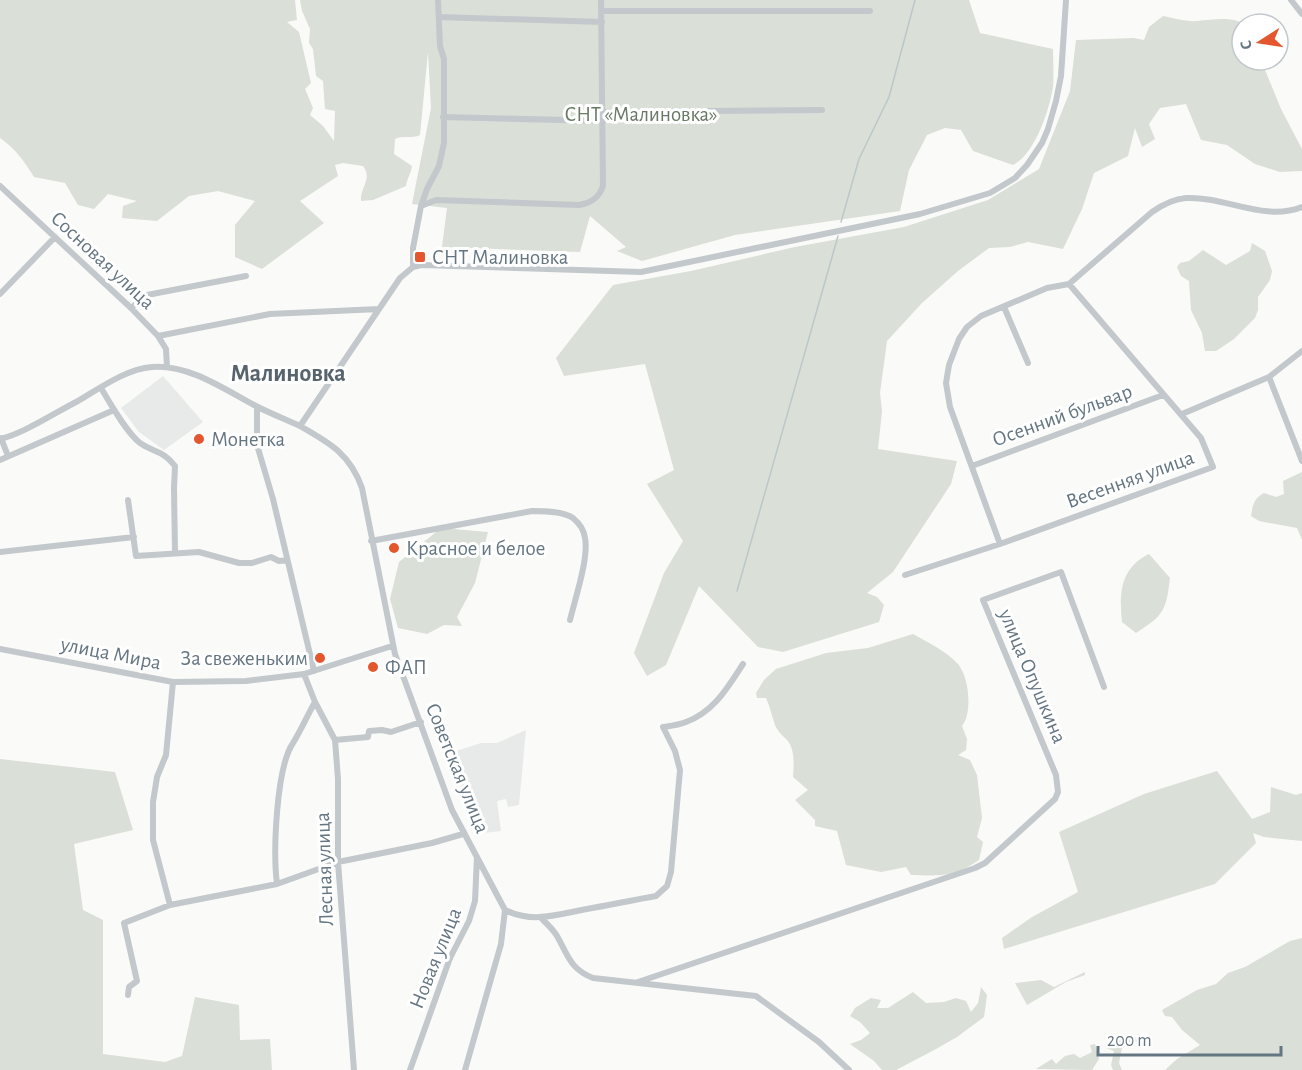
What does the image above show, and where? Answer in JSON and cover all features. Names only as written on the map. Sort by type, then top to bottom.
[{"type":"street","points":[[413,267],[413,248],[421,207],[439,166],[444,143],[442,117],[444,59],[440,46],[438,0]]},
{"type":"street","points":[[421,207],[446,200],[589,203],[600,194],[603,186],[601,0]]},
{"type":"street","points":[[300,426],[400,278],[413,267],[429,264],[640,272],[920,214],[990,193],[1015,178],[1042,143],[1059,88],[1066,0]]},
{"type":"street","points":[[1291,0],[1302,14]]},
{"type":"street","points":[[602,11],[870,11]]},
{"type":"street","points":[[439,17],[602,22]]},
{"type":"street","points":[[603,112],[822,110]]},
{"type":"street","points":[[442,117],[603,121]]},
{"type":"street","name":"Сосновая улица","points":[[0,186],[158,336],[166,349],[167,367]]},
{"type":"street","points":[[1000,544],[950,407],[946,383],[949,365],[959,339],[967,327],[981,316],[1047,288],[1069,284],[1152,212],[1166,203],[1186,198],[1215,201],[1260,211],[1292,211],[1302,207]]},
{"type":"street","points":[[0,294],[55,237]]},
{"type":"street","points":[[131,308],[147,295],[246,276]]},
{"type":"street","name":"Весенняя улица","points":[[905,575],[1000,544],[1213,467],[1201,438],[1069,284]]},
{"type":"street","points":[[1004,307],[1028,363]]},
{"type":"street","points":[[158,336],[270,314],[379,309]]},
{"type":"street","points":[[1182,414],[1269,377],[1302,351]]},
{"type":"street","points":[[8,456],[1,439],[38,422],[129,373],[152,366],[167,367]]},
{"type":"street","name":"Советская улица","points":[[167,367],[198,376],[300,426],[332,445],[357,473],[362,488],[392,646],[448,800],[505,910]]},
{"type":"street","points":[[1269,377],[1302,461]]},
{"type":"street","points":[[101,388],[114,410],[140,442],[168,456],[175,466],[175,552]]},
{"type":"street","name":"Осенний бульвар","points":[[972,466],[1163,395]]},
{"type":"street","points":[[258,407],[257,445],[314,671]]},
{"type":"street","points":[[0,460],[114,410]]},
{"type":"street","points":[[128,500],[136,556],[175,552],[211,554],[239,563],[252,563],[271,557],[279,561],[287,560]]},
{"type":"street","points":[[371,541],[532,511],[571,517],[583,529],[586,539],[580,579],[570,620]]},
{"type":"street","points":[[0,552],[134,537]]},
{"type":"street","name":"улица Опушкина","points":[[638,982],[975,868],[985,863],[1055,799],[1058,785],[1051,764],[983,600],[1060,572],[1104,687]]},
{"type":"street","name":"улица Мира","points":[[0,649],[173,682],[246,681],[304,674],[392,646]]},
{"type":"street","points":[[465,1070],[501,944],[505,910],[514,915],[554,917],[656,896],[667,886],[671,872],[680,770],[675,751],[663,727],[686,722],[707,711],[718,700],[743,664]]},
{"type":"street","name":"Лесная улица","points":[[304,674],[315,702],[335,740],[338,779],[338,862],[354,1070]]},
{"type":"street","points":[[170,905],[153,840],[153,802],[157,777],[166,755],[173,682]]},
{"type":"street","points":[[277,884],[275,851],[283,770],[293,742],[298,738],[315,702]]},
{"type":"street","points":[[335,740],[368,737],[369,731],[382,729],[391,732],[421,722]]},
{"type":"street","points":[[128,995],[129,987],[138,981],[124,923],[170,905],[277,884],[338,862],[432,843],[464,834]]},
{"type":"street","name":"Новая улица","points":[[410,1070],[450,958],[469,921],[475,902],[477,856]]},
{"type":"street","points":[[541,918],[555,933],[574,967],[581,974],[593,978],[756,996],[819,1042],[849,1070]]},
{"type":"shaded area","points":[[163,376],[203,422],[164,450],[139,432],[121,408]]},
{"type":"shaded area","points":[[526,730],[519,805],[508,807],[506,799],[497,801],[501,831],[474,834],[453,752],[481,743],[497,743]]},
{"type":"green space","name":"СНТ «Малиновка»","points":[[0,0],[295,0],[297,20],[287,22],[299,32],[311,83],[305,89],[313,108],[310,115],[323,126],[334,141],[335,111],[325,109],[323,81],[316,76],[313,49],[309,43],[310,29],[300,0],[969,0],[980,33],[1053,49],[1053,87],[1040,131],[1028,152],[1013,165],[973,151],[961,130],[945,128],[927,135],[909,170],[900,211],[735,235],[642,261],[617,251],[626,247],[590,216],[580,252],[442,247],[447,208],[412,204],[431,108],[428,52],[420,135],[395,139],[394,154],[412,166],[406,186],[373,200],[361,201],[367,175],[363,166],[343,163],[335,165],[338,176],[300,201],[324,223],[262,269],[235,257],[235,225],[255,201],[218,191],[189,196],[157,221],[122,218],[123,206],[137,201],[108,194],[94,209],[78,205],[65,183],[34,177],[19,156],[0,138]]},
{"type":"green space","points":[[1163,16],[1193,21],[1230,20],[1230,72],[1266,72],[1281,109],[1302,149],[1302,171],[1280,172],[1255,164],[1227,145],[1201,140],[1186,104],[1160,108],[1149,124],[1155,139],[1142,147],[1135,128],[1128,156],[1094,173],[1082,209],[1063,249],[1028,242],[1010,247],[989,248],[958,271],[922,303],[887,341],[880,393],[882,411],[878,449],[957,461],[951,484],[893,572],[867,593],[877,597],[884,605],[879,622],[783,652],[758,647],[699,586],[666,665],[647,676],[634,653],[664,573],[683,541],[647,484],[674,470],[645,364],[564,376],[556,358],[613,285],[904,227],[988,200],[1039,169],[1070,91],[1076,40],[1134,38],[1144,40],[1149,27]]},
{"type":"green space","points":[[1252,243],[1265,251],[1272,271],[1270,280],[1258,297],[1258,310],[1255,318],[1234,339],[1216,351],[1205,351],[1202,333],[1191,310],[1189,281],[1181,276],[1177,267],[1203,250],[1226,265],[1250,251]]},
{"type":"green space","points":[[1302,472],[1302,540],[1297,528],[1259,521],[1251,516],[1253,505],[1258,498],[1264,493],[1276,497],[1284,494],[1283,481]]},
{"type":"green space","points":[[441,528],[488,532],[475,583],[457,617],[462,626],[444,625],[427,634],[398,628],[390,599],[399,562]]},
{"type":"green space","points":[[1149,554],[1170,578],[1169,589],[1162,611],[1153,621],[1136,633],[1122,622],[1122,592],[1127,574],[1139,560]]},
{"type":"green space","points":[[913,634],[953,659],[961,669],[967,685],[968,712],[962,726],[967,739],[966,750],[958,755],[970,760],[977,775],[982,818],[977,837],[983,842],[979,860],[962,870],[946,874],[911,875],[906,867],[881,872],[846,865],[837,831],[815,826],[815,820],[795,800],[808,790],[793,777],[794,762],[790,744],[776,727],[766,698],[757,698],[756,693],[764,680],[776,669],[826,653],[868,648]]},
{"type":"green space","points":[[0,759],[115,772],[133,830],[74,844],[83,910],[103,920],[103,1054],[165,1062],[182,1056],[195,997],[239,1005],[240,1040],[270,1039],[272,1070],[0,1070]]},
{"type":"green space","points":[[1217,771],[1252,819],[1270,812],[1271,787],[1296,795],[1302,793],[1302,841],[1264,837],[1253,833],[1256,843],[1215,884],[1004,949],[1002,938],[1032,917],[1078,892],[1059,832],[1144,794]]},
{"type":"green space","points":[[1302,938],[1302,1070],[1165,1070],[1177,1059],[1200,1045],[1182,1030],[1172,1017],[1165,1016],[1162,1010],[1197,990],[1216,984],[1228,973],[1245,967],[1290,941]]},
{"type":"green space","points":[[1085,972],[1085,975],[1066,982],[1027,1005],[1015,983],[1041,980],[1054,987]]},
{"type":"green space","points":[[981,987],[987,995],[984,1017],[957,1037],[896,1070],[882,1070],[874,1061],[850,1044],[870,1033],[860,1022],[850,1016],[855,1008],[871,998],[881,1000],[877,1008],[888,1008],[913,992],[926,1003],[944,1002],[956,998],[966,1001],[971,1012],[978,1003]]},
{"type":"green space","points":[[1133,1036],[1138,1041],[1122,1048],[1119,1063],[1122,1070],[1113,1070],[1111,1065],[1114,1051],[1106,1048],[1108,1043]]},
{"type":"green space","points":[[1095,1044],[1099,1059],[1092,1070],[1036,1069],[1052,1059],[1056,1064],[1065,1056],[1074,1054],[1080,1058],[1092,1052],[1090,1045]]},
{"type":"waterway","points":[[841,222],[859,159],[889,97],[915,0]]},
{"type":"waterway","points":[[737,591],[838,236]]},
{"type":"place","name":"СНТ Малиновка","points":[[420,257]]},
{"type":"place","name":"Монетка","points":[[199,439]]},
{"type":"place","name":"Красное и белое","points":[[394,548]]},
{"type":"place","name":"За свеженьким","points":[[320,658]]},
{"type":"place","name":"ФАП","points":[[373,667]]},
{"type":"district","name":"Малиновка","points":[[288,373]]}]
